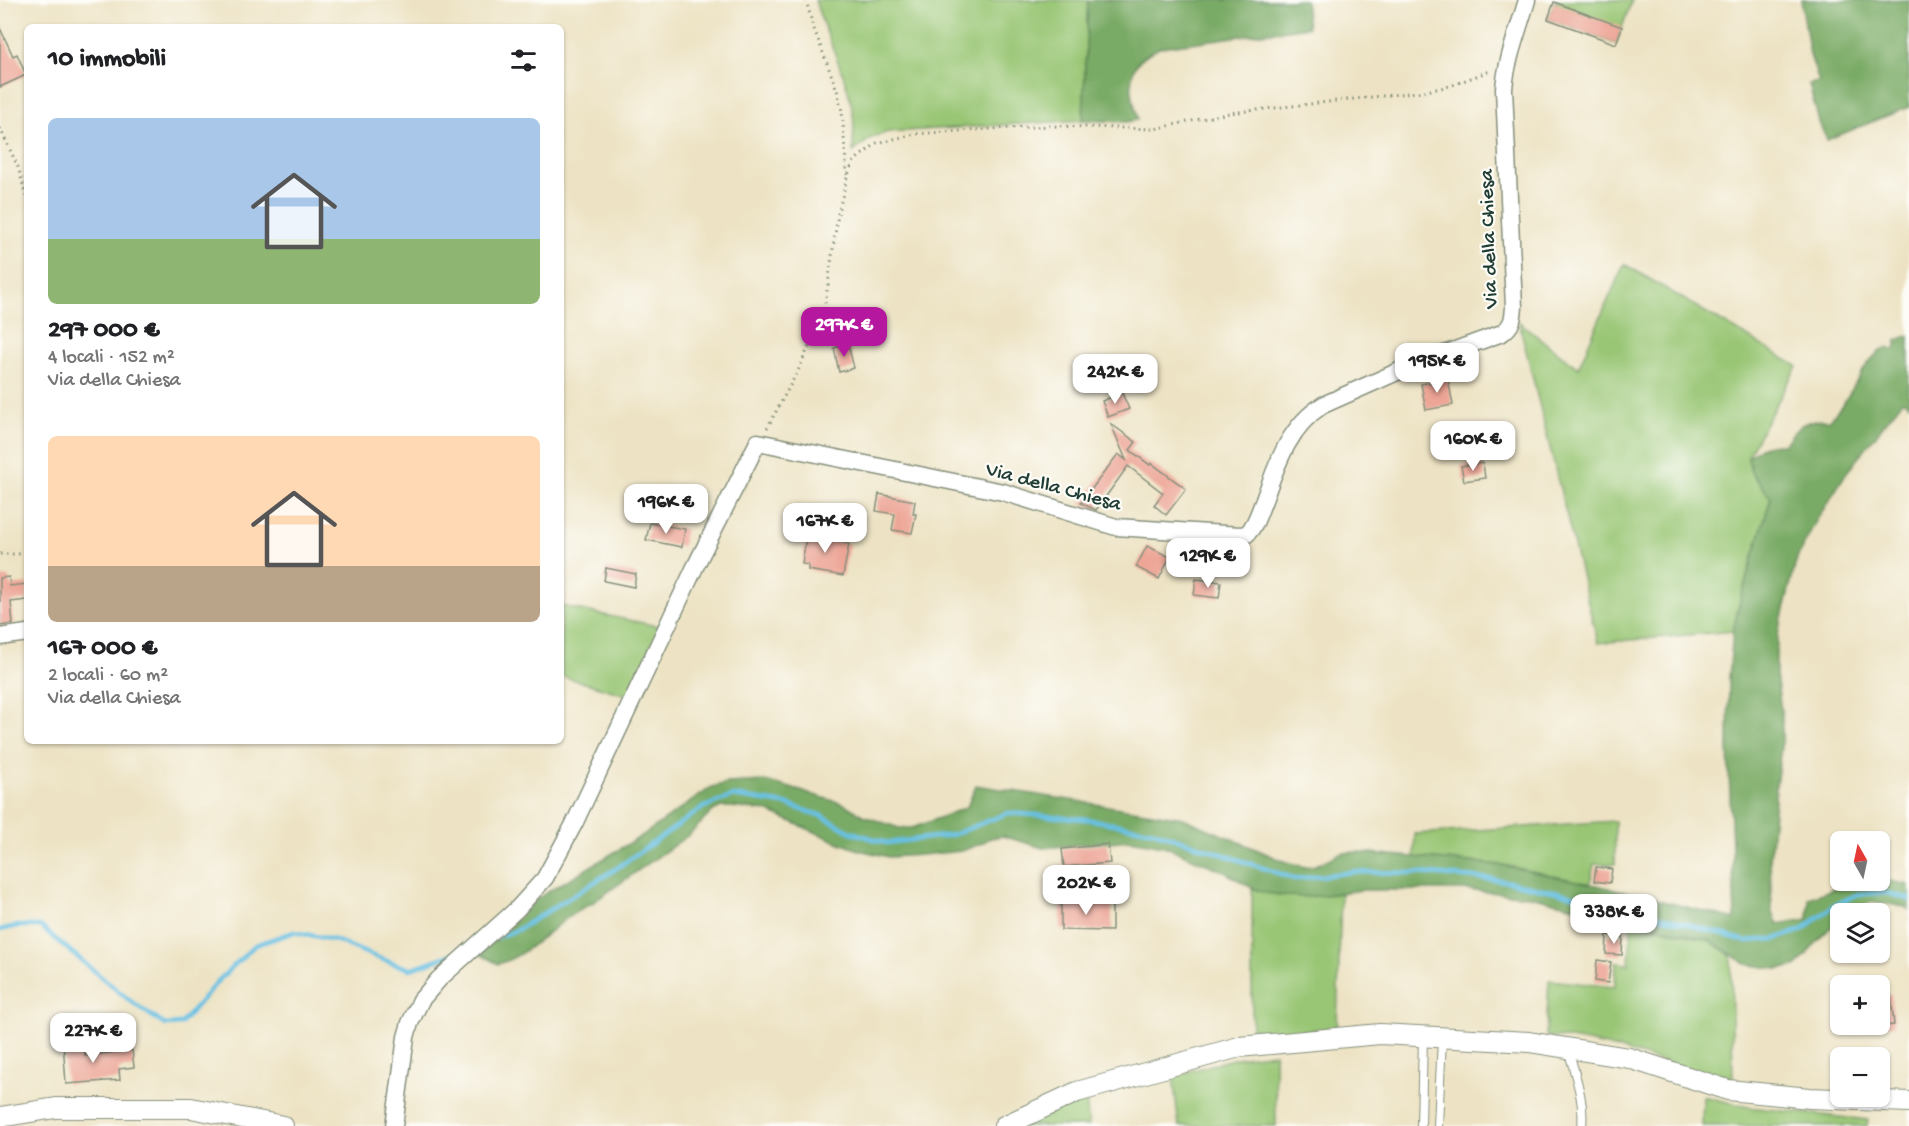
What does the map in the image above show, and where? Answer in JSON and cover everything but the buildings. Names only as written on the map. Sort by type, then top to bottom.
[{"type":"street","name":"Via della Chiesa","points":[[758,442],[1003,492],[1116,527],[1247,534],[1256,521],[1289,440],[1311,412],[1406,368],[1502,333],[1509,328],[1514,308],[1504,90],[1508,63],[1527,0]]},
{"type":"street","points":[[394,1126],[410,1023],[421,1000],[429,989],[496,930],[534,892],[558,856],[695,567],[758,442]]},
{"type":"street","points":[[0,637],[24,633]]},
{"type":"street","points":[[1004,1126],[1077,1092],[1239,1047],[1380,1034],[1529,1042],[1568,1048],[1629,1058],[1728,1090],[1810,1098],[1909,1102]]},
{"type":"street","points":[[0,1117],[56,1108],[191,1108],[283,1126]]},
{"type":"lane","points":[[1421,1126],[1423,1036]]},
{"type":"lane","points":[[1438,1126],[1442,1038]]},
{"type":"lane","points":[[1568,1048],[1580,1098],[1582,1126]]},
{"type":"path","points":[[806,0],[843,111],[847,177]]},
{"type":"path","points":[[758,442],[798,371],[821,319],[838,214],[847,177],[854,161],[877,143],[915,134],[978,129],[1052,126],[1154,129],[1229,113],[1426,91],[1450,86],[1508,63]]},
{"type":"path","points":[[0,128],[18,167],[24,188]]},
{"type":"path","points":[[0,554],[24,554]]},
{"type":"green space","points":[[815,0],[1088,0],[1083,120],[888,132],[871,138],[853,152],[854,124],[850,100],[842,71]]},
{"type":"green space","points":[[1088,0],[1305,0],[1308,27],[1161,47],[1148,53],[1134,68],[1131,86],[1138,120],[1126,122],[1083,120]]},
{"type":"green space","points":[[1555,0],[1632,0],[1616,44],[1548,19]]},
{"type":"green space","points":[[1801,0],[1909,0],[1909,107],[1827,140],[1820,125],[1809,84],[1819,82],[1810,55]]},
{"type":"green space","points":[[1624,264],[1797,366],[1748,456],[1751,472],[1771,498],[1733,631],[1598,643],[1519,322],[1578,368]]},
{"type":"green space","points":[[1909,335],[1909,405],[1903,400],[1847,472],[1816,521],[1797,558],[1779,629],[1776,675],[1782,717],[1782,739],[1770,860],[1772,911],[1778,924],[1808,919],[1809,898],[1830,890],[1890,891],[1890,881],[1909,885],[1909,910],[1890,903],[1871,901],[1868,903],[1830,903],[1830,928],[1796,967],[1777,969],[1746,964],[1709,940],[1530,896],[1467,890],[1362,890],[1309,897],[1286,896],[1252,888],[1223,871],[1164,846],[1130,840],[1043,848],[1003,836],[990,838],[962,851],[889,857],[840,843],[767,811],[732,807],[721,807],[713,811],[690,834],[516,956],[498,964],[480,954],[539,897],[640,837],[712,787],[727,783],[765,781],[844,804],[864,816],[899,828],[912,828],[967,807],[976,785],[1183,818],[1286,862],[1305,867],[1316,865],[1341,853],[1358,852],[1502,865],[1614,889],[1735,919],[1728,748],[1729,677],[1733,631],[1771,498],[1751,472],[1748,457],[1765,446],[1785,444],[1794,431],[1803,424],[1830,420],[1868,363],[1880,351],[1888,347],[1895,350],[1897,340]]},
{"type":"green space","points":[[564,607],[662,627],[630,696],[564,677]]},
{"type":"green space","points":[[1615,821],[1615,864],[1594,864],[1590,884],[1502,865],[1414,858],[1415,834]]},
{"type":"green space","points":[[1252,888],[1274,894],[1296,896],[1341,893],[1337,1028],[1252,1036]]},
{"type":"green space","points":[[1632,922],[1709,940],[1731,956],[1733,1084],[1594,1043],[1546,1036],[1549,980],[1615,987],[1616,963],[1629,964]]},
{"type":"green space","points":[[1275,1053],[1276,1126],[1179,1126],[1173,1076],[1236,1058]]},
{"type":"green space","points":[[1703,1096],[1748,1107],[1868,1120],[1867,1126],[1702,1126]]},
{"type":"green space","points":[[1086,1099],[1089,1126],[1017,1126]]},
{"type":"waterway","points":[[495,938],[517,930],[614,870],[704,807],[733,796],[785,804],[822,816],[851,832],[887,843],[952,835],[1008,813],[1086,819],[1154,831],[1295,879],[1354,872],[1418,873],[1499,880],[1616,904],[1746,941],[1775,939],[1802,930],[1833,906],[1858,894],[1887,893],[1909,899]]},
{"type":"waterway","points":[[0,930],[17,926],[40,926],[129,1000],[165,1025],[181,1024],[217,982],[255,945],[294,932],[335,940],[410,969],[459,952]]}]
